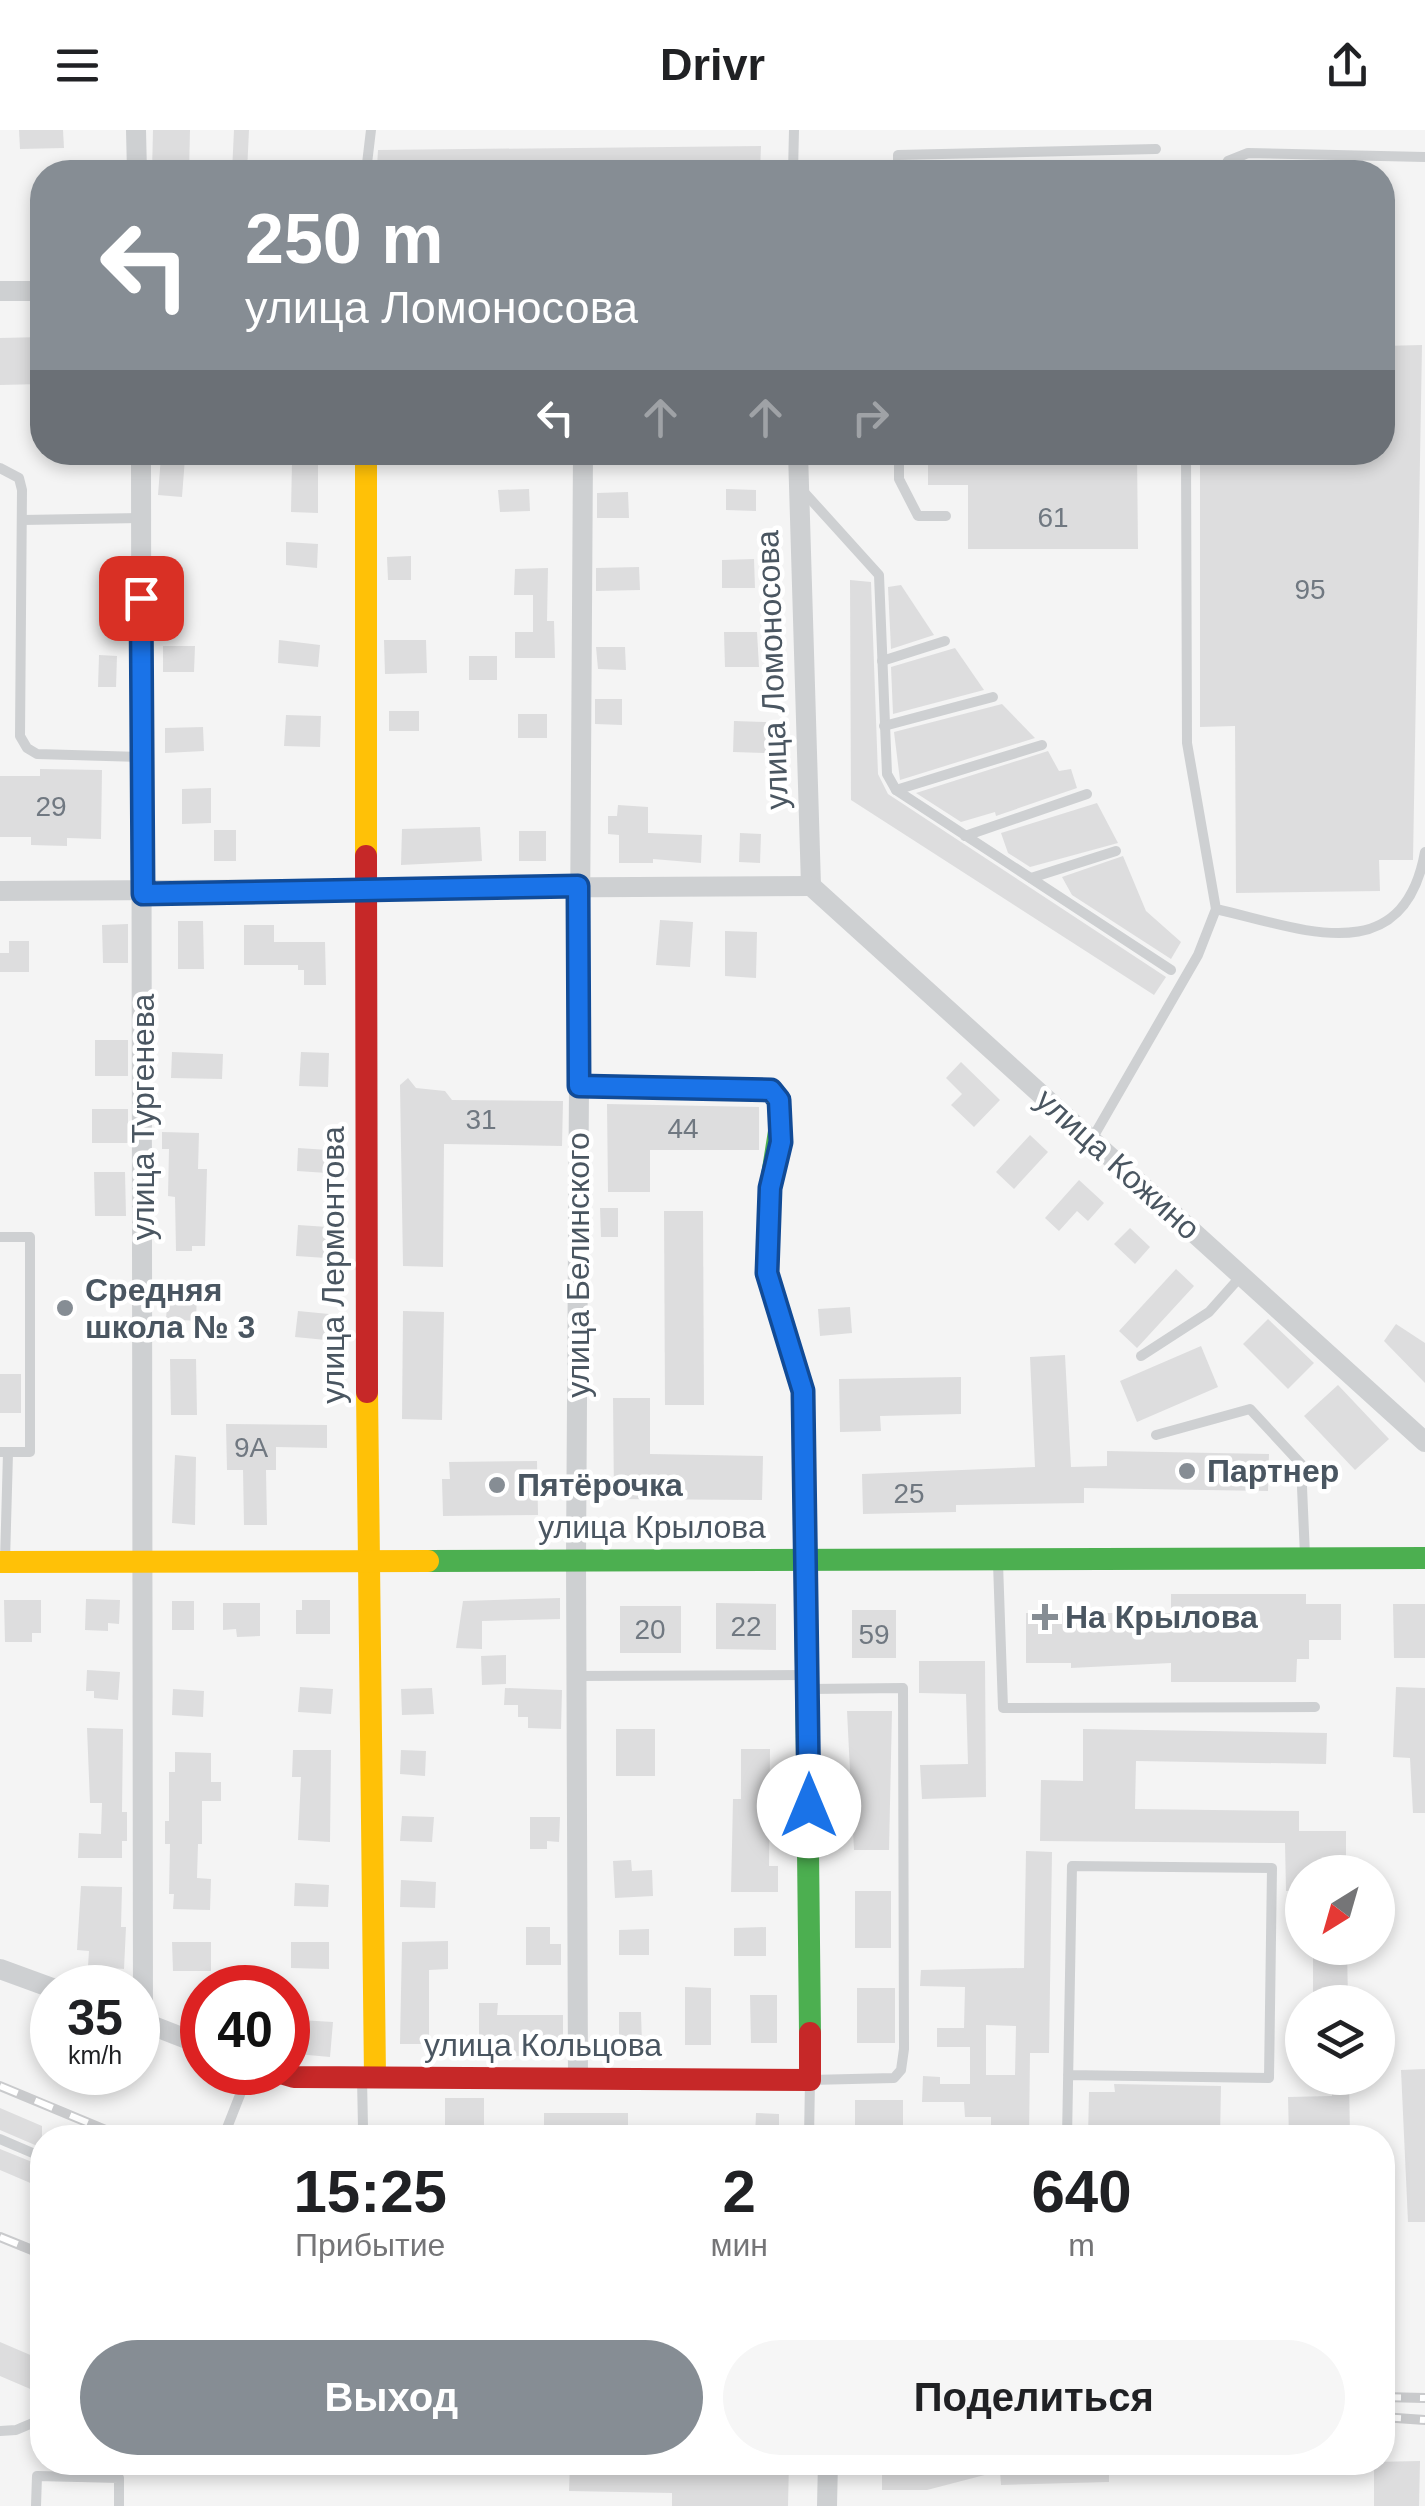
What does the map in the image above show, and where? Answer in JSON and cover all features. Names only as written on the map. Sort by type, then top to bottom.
[{"type":"street","points":[[136,130],[137,160]]},
{"type":"street","points":[[0,291],[30,291]]},
{"type":"street","name":"улица Тургенева","points":[[140,465],[144,1562],[140,1965]]},
{"type":"street","name":"улица Лермонтова","points":[[366,465],[368,2077]]},
{"type":"street","name":"улица Белинского","points":[[578,2077],[578,886],[583,465]]},
{"type":"street","name":"улица Ломоносова","points":[[798,465],[811,886]]},
{"type":"street","points":[[0,891],[143,894],[811,886]]},
{"type":"street","name":"улица Кожино","points":[[811,886],[1425,1442]]},
{"type":"street","points":[[579,1086],[771,1090],[779,1100],[781,1142],[770,1188],[767,1273],[803,1391],[809,1682],[810,2080]]},
{"type":"street","name":"улица Крылова","points":[[3,1562],[1425,1558]]},
{"type":"street","points":[[0,1969],[30,1980]]},
{"type":"street","name":"улица Кольцова","points":[[310,2077],[810,2080]]},
{"type":"street","points":[[827,2506],[828,2475]]},
{"type":"lane","points":[[367,160],[371,130]]},
{"type":"lane","points":[[793,160],[794,130]]},
{"type":"lane","points":[[898,160],[898,155],[1156,149]]},
{"type":"lane","points":[[1230,160],[1248,153],[1425,156]]},
{"type":"lane","points":[[899,465],[899,479],[918,516],[946,516]]},
{"type":"lane","points":[[1092,1140],[1198,955],[1216,909],[1187,743],[1186,465]]},
{"type":"lane","points":[[0,468],[19,478],[20,736],[27,748],[37,754],[142,757]]},
{"type":"lane","points":[[799,486],[879,576],[887,774],[896,790],[1170,970]]},
{"type":"lane","points":[[22,520],[141,518]]},
{"type":"lane","points":[[882,661],[945,641]]},
{"type":"lane","points":[[884,726],[992,696]]},
{"type":"lane","points":[[896,790],[1042,745]]},
{"type":"lane","points":[[965,836],[1087,794]]},
{"type":"lane","points":[[1031,878],[1116,850]]},
{"type":"lane","points":[[1216,909],[1328,934],[1368,932],[1388,924],[1405,906],[1421,874],[1425,852]]},
{"type":"lane","points":[[0,1237],[30,1237],[30,1452],[4,1452],[3,1562]]},
{"type":"lane","points":[[1141,1356],[1209,1312],[1242,1276]]},
{"type":"lane","points":[[1156,1434],[1250,1408],[1302,1464],[1305,1557]]},
{"type":"lane","points":[[998,1557],[1003,1708],[1315,1707]]},
{"type":"lane","points":[[576,1676],[903,1688],[901,2070],[894,2078],[810,2080],[809,2125]]},
{"type":"lane","points":[[1067,2125],[1068,2075],[1072,1866],[1272,1868],[1269,2078],[1068,2075]]},
{"type":"lane","points":[[362,2125],[368,2077]]},
{"type":"lane","points":[[228,2125],[239,2095]]},
{"type":"lane","points":[[0,2139],[30,2152]]},
{"type":"lane","points":[[0,2431],[30,2424]]},
{"type":"lane","points":[[36,2506],[37,2476],[119,2478],[119,2506]]},
{"type":"building","points":[[19,130],[63,130],[64,148],[20,149]]},
{"type":"building","points":[[153,130],[190,130],[189,160],[152,160]]},
{"type":"building","points":[[234,130],[249,130],[248,160],[233,160]]},
{"type":"building","points":[[761,146],[760,160],[377,160],[378,150]]},
{"type":"building","points":[[30,337],[30,384],[0,385],[0,338]]},
{"type":"building","points":[[1422,345],[1413,860],[1379,860],[1380,891],[1236,893],[1235,726],[1200,727],[1200,465],[1395,465],[1395,346]]},
{"type":"building","points":[[160,465],[184,465],[182,497],[158,495]]},
{"type":"building","points":[[292,465],[318,465],[318,513],[291,512]]},
{"type":"building","points":[[928,465],[1137,465],[1138,549],[968,549],[968,485],[928,485]]},
{"type":"building","points":[[529,489],[530,511],[500,512],[498,490]]},
{"type":"building","points":[[726,489],[756,490],[756,511],[726,510]]},
{"type":"building","points":[[628,492],[629,518],[597,518],[597,493]]},
{"type":"building","points":[[286,542],[318,544],[317,568],[286,565]]},
{"type":"building","points":[[411,556],[411,580],[388,580],[387,557]]},
{"type":"building","points":[[754,559],[755,588],[722,588],[722,560]]},
{"type":"building","points":[[162,565],[183,567],[181,591],[160,589]]},
{"type":"building","points":[[639,567],[640,590],[596,591],[596,568]]},
{"type":"building","points":[[548,568],[547,621],[554,621],[555,658],[515,658],[515,632],[533,632],[533,595],[514,595],[515,569]]},
{"type":"building","points":[[850,580],[871,582],[878,774],[888,794],[1166,977],[1154,995],[851,800]]},
{"type":"building","points":[[901,585],[934,635],[891,649],[888,587]]},
{"type":"building","points":[[724,632],[757,632],[759,667],[725,667]]},
{"type":"building","points":[[279,640],[320,645],[318,667],[278,663]]},
{"type":"building","points":[[384,640],[426,640],[427,673],[385,674]]},
{"type":"building","points":[[163,646],[195,646],[194,672],[163,672]]},
{"type":"building","points":[[596,647],[625,647],[626,670],[598,669]]},
{"type":"building","points":[[955,648],[984,690],[893,714],[891,667]]},
{"type":"building","points":[[99,655],[117,656],[116,687],[98,687]]},
{"type":"building","points":[[469,656],[497,656],[497,680],[469,680]]},
{"type":"building","points":[[595,699],[622,699],[622,725],[595,724]]},
{"type":"building","points":[[1002,704],[1035,738],[900,780],[894,732]]},
{"type":"building","points":[[389,711],[419,711],[419,731],[389,731]]},
{"type":"building","points":[[518,714],[547,714],[547,738],[518,738]]},
{"type":"building","points":[[286,715],[321,716],[320,747],[284,746]]},
{"type":"building","points":[[734,721],[766,722],[766,753],[733,752]]},
{"type":"building","points":[[203,727],[204,751],[165,753],[165,728]]},
{"type":"building","points":[[1048,751],[1059,771],[1071,769],[1077,788],[996,816],[995,812],[961,822],[916,793]]},
{"type":"building","points":[[40,769],[102,770],[101,839],[67,838],[67,846],[31,845],[31,837],[0,837],[0,776],[40,776]]},
{"type":"building","points":[[211,788],[211,823],[182,824],[182,789]]},
{"type":"building","points":[[1097,803],[1118,843],[1030,867],[1008,853],[1001,833]]},
{"type":"building","points":[[618,805],[648,807],[648,833],[702,835],[701,863],[653,859],[653,863],[619,863],[619,835],[608,834],[608,816],[617,816]]},
{"type":"building","points":[[480,827],[482,861],[401,865],[402,829]]},
{"type":"building","points":[[214,830],[236,830],[236,861],[214,861]]},
{"type":"building","points":[[519,831],[546,831],[546,861],[519,861]]},
{"type":"building","points":[[740,833],[761,834],[760,863],[739,862]]},
{"type":"building","points":[[1123,856],[1146,911],[1181,942],[1171,959],[1072,895],[1062,877]]},
{"type":"building","points":[[660,920],[693,922],[690,967],[656,965]]},
{"type":"building","points":[[178,921],[203,921],[204,969],[178,969]]},
{"type":"building","points":[[128,924],[128,963],[103,963],[102,925]]},
{"type":"building","points":[[244,925],[274,925],[274,942],[325,942],[326,985],[304,985],[304,970],[298,970],[298,965],[244,965]]},
{"type":"building","points":[[725,931],[757,932],[756,978],[725,976]]},
{"type":"building","points":[[9,941],[29,941],[29,972],[0,972],[0,953],[9,953]]},
{"type":"building","points":[[95,1040],[128,1040],[128,1076],[95,1076]]},
{"type":"building","points":[[172,1052],[223,1054],[222,1079],[171,1078]]},
{"type":"building","points":[[301,1052],[329,1053],[328,1087],[299,1086]]},
{"type":"building","points":[[961,1062],[1000,1100],[974,1127],[951,1105],[962,1094],[946,1078]]},
{"type":"building","points":[[408,1078],[416,1088],[445,1091],[452,1100],[563,1101],[562,1146],[444,1144],[443,1267],[403,1266],[400,1085]]},
{"type":"building","points":[[607,1104],[759,1107],[759,1150],[650,1150],[650,1192],[608,1192]]},
{"type":"building","points":[[92,1109],[128,1109],[128,1143],[92,1143]]},
{"type":"building","points":[[162,1132],[199,1133],[198,1169],[207,1169],[205,1246],[192,1246],[192,1251],[176,1251],[175,1197],[168,1196],[169,1149],[162,1149]]},
{"type":"building","points":[[1030,1135],[1048,1152],[1014,1189],[996,1172]]},
{"type":"building","points":[[298,1148],[328,1150],[327,1173],[297,1171]]},
{"type":"building","points":[[94,1172],[125,1172],[126,1216],[95,1216]]},
{"type":"building","points":[[1079,1180],[1104,1203],[1088,1221],[1077,1211],[1059,1231],[1045,1218]]},
{"type":"building","points":[[600,1208],[618,1208],[618,1237],[601,1237]]},
{"type":"building","points":[[664,1211],[703,1211],[704,1405],[665,1405]]},
{"type":"building","points":[[298,1225],[328,1227],[326,1258],[296,1256]]},
{"type":"building","points":[[1130,1228],[1150,1247],[1135,1264],[1114,1244]]},
{"type":"building","points":[[1176,1269],[1194,1286],[1137,1348],[1119,1331]]},
{"type":"building","points":[[168,1291],[197,1293],[196,1321],[166,1319]]},
{"type":"building","points":[[850,1307],[852,1333],[820,1336],[818,1309]]},
{"type":"building","points":[[298,1311],[329,1314],[326,1340],[295,1337]]},
{"type":"building","points":[[403,1311],[444,1312],[442,1420],[402,1419]]},
{"type":"building","points":[[1268,1319],[1314,1363],[1288,1389],[1243,1344]]},
{"type":"building","points":[[1396,1324],[1425,1343],[1425,1383],[1384,1341]]},
{"type":"building","points":[[1201,1346],[1218,1387],[1137,1422],[1120,1381]]},
{"type":"building","points":[[1065,1355],[1071,1467],[1107,1466],[1107,1451],[1269,1454],[1268,1491],[1084,1488],[1084,1503],[956,1505],[956,1512],[863,1514],[862,1474],[1035,1467],[1030,1357]]},
{"type":"building","points":[[170,1359],[196,1359],[197,1415],[171,1415]]},
{"type":"building","points":[[0,1374],[21,1374],[21,1413],[0,1413]]},
{"type":"building","points":[[961,1377],[961,1414],[880,1416],[881,1431],[840,1432],[839,1379]]},
{"type":"building","points":[[1338,1385],[1389,1439],[1355,1470],[1304,1416]]},
{"type":"building","points":[[613,1398],[650,1398],[650,1454],[763,1456],[762,1500],[614,1499]]},
{"type":"building","points":[[226,1424],[327,1425],[327,1448],[276,1447],[276,1470],[266,1470],[267,1525],[244,1525],[243,1470],[227,1470]]},
{"type":"building","points":[[175,1455],[196,1457],[195,1525],[172,1523]]},
{"type":"building","points":[[537,1461],[538,1515],[443,1516],[442,1479],[450,1479],[449,1462]]},
{"type":"building","points":[[1171,1594],[1306,1594],[1306,1604],[1341,1604],[1341,1640],[1309,1640],[1309,1659],[1297,1659],[1296,1682],[1171,1682],[1171,1663],[1071,1668],[1071,1663],[1026,1663],[1026,1613],[1171,1613]]},
{"type":"building","points":[[560,1598],[560,1619],[482,1621],[482,1649],[456,1648],[463,1601]]},
{"type":"building","points":[[86,1599],[120,1600],[119,1624],[108,1623],[108,1631],[85,1630]]},
{"type":"building","points":[[4,1600],[41,1600],[41,1633],[32,1633],[32,1642],[5,1642]]},
{"type":"building","points":[[302,1600],[330,1600],[330,1634],[296,1634],[296,1610],[302,1610]]},
{"type":"building","points":[[172,1601],[194,1601],[194,1630],[172,1630]]},
{"type":"building","points":[[223,1603],[260,1603],[260,1636],[237,1637],[236,1629],[223,1630]]},
{"type":"building","points":[[716,1603],[776,1604],[776,1650],[716,1649]]},
{"type":"building","points":[[1393,1604],[1425,1604],[1425,1658],[1394,1658]]},
{"type":"building","points":[[620,1606],[681,1606],[681,1653],[620,1653]]},
{"type":"building","points":[[852,1610],[896,1610],[896,1658],[852,1658]]},
{"type":"building","points":[[506,1655],[506,1684],[482,1685],[481,1656]]},
{"type":"building","points":[[919,1661],[985,1661],[986,1797],[922,1799],[920,1765],[968,1764],[966,1694],[919,1693]]},
{"type":"building","points":[[87,1670],[120,1672],[118,1700],[94,1698],[94,1691],[86,1691]]},
{"type":"building","points":[[300,1687],[333,1689],[331,1714],[298,1712]]},
{"type":"building","points":[[1396,1687],[1425,1688],[1425,1813],[1413,1813],[1410,1758],[1393,1757]]},
{"type":"building","points":[[432,1688],[434,1714],[402,1715],[401,1689]]},
{"type":"building","points":[[505,1688],[562,1690],[561,1729],[528,1728],[528,1717],[518,1717],[518,1705],[504,1705]]},
{"type":"building","points":[[173,1689],[204,1691],[203,1717],[172,1715]]},
{"type":"building","points":[[847,1711],[892,1711],[889,1850],[854,1850]]},
{"type":"building","points":[[87,1728],[123,1729],[122,1812],[127,1812],[127,1841],[122,1841],[122,1858],[78,1858],[79,1833],[101,1834],[102,1803],[90,1803]]},
{"type":"building","points":[[616,1729],[655,1729],[655,1776],[616,1776]]},
{"type":"building","points":[[1083,1729],[1327,1733],[1326,1764],[1136,1761],[1135,1809],[1299,1811],[1299,1831],[1346,1831],[1346,1855],[1285,1855],[1285,1843],[1040,1841],[1041,1780],[1083,1781]]},
{"type":"building","points":[[741,1749],[770,1749],[769,1866],[778,1866],[778,1892],[731,1892],[733,1799],[741,1799]]},
{"type":"building","points":[[293,1750],[331,1750],[330,1842],[298,1840],[301,1777],[292,1777]]},
{"type":"building","points":[[401,1750],[426,1751],[425,1776],[400,1774]]},
{"type":"building","points":[[175,1752],[211,1753],[211,1782],[221,1782],[221,1801],[202,1801],[202,1844],[198,1844],[197,1878],[211,1879],[210,1910],[173,1909],[174,1894],[169,1894],[170,1844],[165,1844],[165,1821],[169,1821],[169,1772],[175,1772]]},
{"type":"building","points":[[402,1816],[434,1817],[432,1842],[400,1841]]},
{"type":"building","points":[[530,1817],[560,1817],[559,1842],[547,1841],[547,1849],[530,1849]]},
{"type":"building","points":[[1026,1851],[1052,1852],[1049,2053],[1030,2053],[1029,2125],[991,2125],[991,2117],[965,2117],[964,2102],[922,2102],[923,2076],[940,2077],[940,2084],[970,2084],[970,2047],[937,2047],[937,2028],[964,2028],[965,1987],[920,1986],[921,1970],[1024,1968]],"holes":[[[986,2025],[1016,2026],[1015,2075],[986,2075]]]},
{"type":"building","points":[[631,1860],[632,1871],[652,1870],[653,1896],[615,1898],[613,1861]]},
{"type":"building","points":[[401,1880],[436,1882],[435,1908],[400,1907]]},
{"type":"building","points":[[295,1883],[329,1885],[328,1907],[294,1906]]},
{"type":"building","points":[[81,1886],[122,1887],[124,1965],[88,1965],[89,1951],[77,1950]]},
{"type":"building","points":[[855,1891],[891,1891],[891,1948],[855,1948]]},
{"type":"building","points":[[526,1927],[550,1927],[550,1944],[561,1944],[561,1965],[526,1965]]},
{"type":"building","points":[[766,1927],[766,1956],[734,1956],[734,1928]]},
{"type":"building","points":[[649,1929],[649,1955],[619,1955],[619,1930]]},
{"type":"building","points":[[448,1941],[448,1969],[429,1970],[429,2044],[400,2044],[402,1942]]},
{"type":"building","points":[[172,1942],[211,1942],[211,1965],[180,1965],[180,1971],[173,1971]]},
{"type":"building","points":[[291,1942],[329,1942],[329,1969],[291,1965]]},
{"type":"building","points":[[1313,1965],[1347,1965],[1348,1985],[1313,1985]]},
{"type":"building","points":[[685,1987],[711,1988],[711,2045],[685,2045]]},
{"type":"building","points":[[857,1988],[895,1988],[895,2043],[857,2043]]},
{"type":"building","points":[[750,1995],[777,1995],[777,2043],[751,2043]]},
{"type":"building","points":[[479,2003],[498,2003],[497,2015],[563,2015],[563,2056],[507,2056],[507,2037],[479,2037]]},
{"type":"building","points":[[619,2012],[641,2012],[642,2045],[619,2045]]},
{"type":"building","points":[[310,2021],[333,2022],[330,2057],[310,2055]]},
{"type":"building","points":[[1425,2069],[1425,2222],[1408,2222],[1401,2070]]},
{"type":"building","points":[[1114,2084],[1221,2086],[1220,2125],[1088,2125],[1089,2092],[1115,2092]]},
{"type":"building","points":[[1349,2095],[1350,2125],[1289,2125],[1288,2097]]},
{"type":"building","points":[[445,2098],[484,2098],[484,2125],[445,2125]]},
{"type":"building","points":[[855,2100],[903,2100],[903,2125],[855,2125]]},
{"type":"building","points":[[0,2108],[40,2125],[30,2125],[30,2143],[0,2130]]},
{"type":"building","points":[[544,2113],[628,2113],[628,2125],[544,2125]]},
{"type":"building","points":[[756,2113],[779,2114],[779,2125],[756,2125]]},
{"type":"building","points":[[0,2149],[30,2161],[30,2183],[0,2170]]},
{"type":"building","points":[[0,2342],[30,2355],[30,2389],[0,2376]]},
{"type":"building","points":[[1420,2461],[1419,2506],[1374,2506],[1374,2475],[1395,2475],[1395,2462]]},
{"type":"building","points":[[570,2475],[789,2475],[788,2506],[672,2506],[672,2493],[569,2491]]},
{"type":"building","points":[[882,2475],[985,2475],[927,2490],[882,2490]]},
{"type":"building","points":[[1000,2475],[1109,2475],[1109,2482],[1001,2485]]},
{"type":"railway","points":[[0,2086],[94,2125]]},
{"type":"railway","points":[[0,2237],[30,2249]]},
{"type":"railway","points":[[1395,2397],[1425,2398]]},
{"type":"railway","points":[[1395,2418],[1425,2420]]},
{"type":"traffic: fast","points":[[780,1125],[770,1188],[767,1273],[803,1391],[810,2033]]},
{"type":"traffic: fast","points":[[428,1561],[1425,1558]]},
{"type":"traffic: slow","points":[[366,465],[366,856]]},
{"type":"traffic: slow","points":[[579,1086],[771,1090],[779,1100],[780,1125]]},
{"type":"traffic: slow","points":[[367,1392],[375,2077]]},
{"type":"traffic: slow","points":[[0,1562],[428,1561]]},
{"type":"traffic: jam","points":[[366,856],[367,1392]]},
{"type":"traffic: jam","points":[[310,2077],[810,2080],[810,2033]]},
{"type":"place","name":"Средняя школа № 3","points":[[65,1308]]},
{"type":"place","name":"Партнер","points":[[1187,1471]]},
{"type":"place","name":"Пятёрочка","points":[[497,1485]]},
{"type":"place","name":"На Крылова","points":[[1045,1617]]},
{"type":"route","points":[[141,598],[143,894],[578,886],[579,1086],[771,1090],[779,1100],[781,1142],[770,1188],[767,1273],[803,1391],[809,1806]]}]
